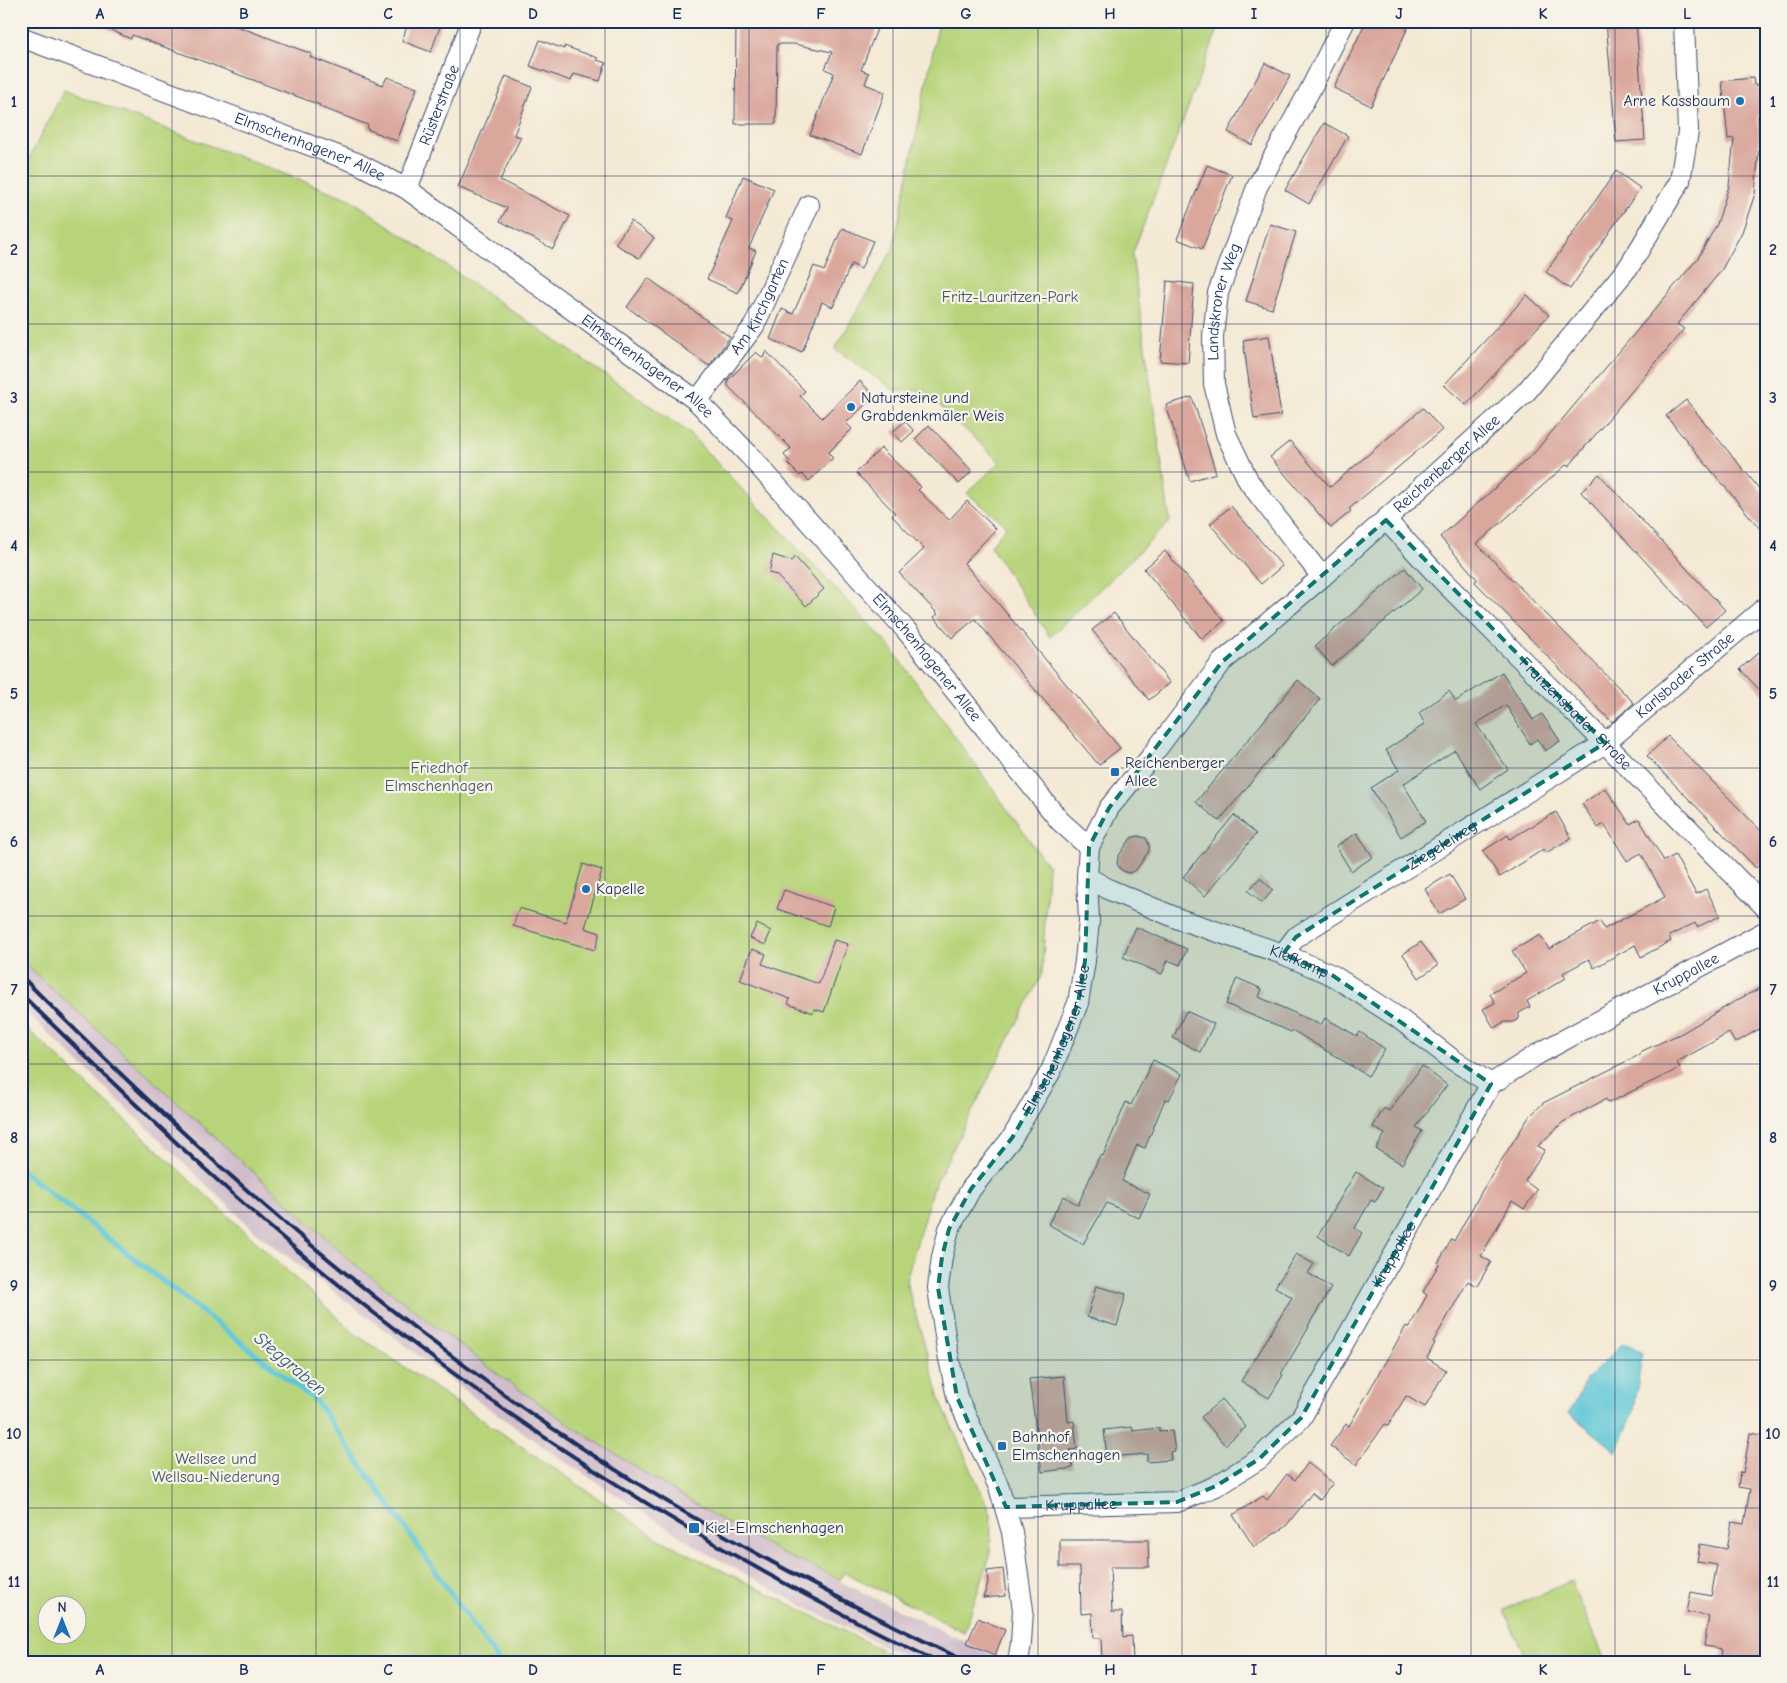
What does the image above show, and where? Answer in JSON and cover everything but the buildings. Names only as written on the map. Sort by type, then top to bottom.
[{"type":"street","name":"Rüsterstraße","points":[[407,189],[472,21]]},
{"type":"street","name":"Landskroner Weg","points":[[1322,577],[1249,482],[1226,434],[1214,384],[1213,336],[1218,292],[1256,187],[1310,90],[1345,21]]},
{"type":"street","name":"Reichenberger Allee","points":[[1089,847],[1109,808],[1150,758],[1222,662],[1322,577],[1526,392],[1630,265],[1680,180],[1688,132],[1684,21]]},
{"type":"street","name":"Elmschenhagener Allee","points":[[22,37],[357,163],[407,189],[697,401],[749,455],[906,630],[1060,821],[1089,847],[1087,877],[1089,921],[1078,1003],[1051,1071],[1012,1138],[971,1189],[949,1229],[942,1257],[938,1288],[947,1349],[957,1397],[999,1487],[1012,1532],[1023,1610],[1018,1662]]},
{"type":"street","name":"Am Kirchgarten","points":[[697,401],[754,326],[809,205]]},
{"type":"street","name":"Franzensbader Straße","points":[[1386,520],[1442,580],[1766,908]]},
{"type":"street","name":"Karlsbader Straße","points":[[1605,743],[1766,607]]},
{"type":"street","name":"Ziegeleiweg","points":[[1283,954],[1296,937],[1605,743]]},
{"type":"street","name":"Kiefkamp","points":[[1087,877],[1110,890],[1179,919],[1283,954],[1332,975],[1397,1017],[1453,1060],[1491,1084]]},
{"type":"street","name":"Kruppallee","points":[[1006,1507],[1177,1502],[1216,1486],[1259,1459],[1301,1418],[1491,1084],[1538,1054],[1766,931]]},
{"type":"highlighted area","points":[[1386,520],[1605,743],[1296,937],[1283,954],[1332,975],[1491,1084],[1301,1418],[1259,1459],[1216,1486],[1177,1502],[1006,1507],[957,1397],[938,1288],[942,1257],[949,1229],[971,1189],[1012,1138],[1051,1071],[1078,1003],[1085,961],[1089,847],[1109,808],[1222,662]]},
{"type":"shaded area","points":[[21,960],[352,1262],[507,1381],[575,1428],[721,1520],[798,1562],[800,1560],[837,1580],[1006,1662],[916,1662],[907,1658],[807,1608],[705,1552],[559,1458],[483,1404],[260,1236],[21,1007]]},
{"type":"green space","name":"Fritz-Lauritzen-Park","points":[[939,21],[1221,21],[1132,255],[1170,522],[1050,637],[990,546],[1007,526],[967,493],[1000,462],[924,391],[894,390],[835,349],[893,249]]},
{"type":"green space","name":"Friedhof Elmschenhagen","points":[[64,90],[350,199],[688,432],[889,645],[1048,866],[1042,974],[932,1190],[906,1281],[941,1402],[991,1514],[990,1556],[964,1632],[844,1572],[840,1580],[800,1560],[798,1562],[721,1520],[575,1428],[507,1381],[352,1262],[21,960],[21,174]]},
{"type":"green space","name":"Wellsee und Wellsau-Niederung","points":[[21,1023],[355,1334],[657,1538],[906,1662],[21,1662]]},
{"type":"green space","points":[[1571,1581],[1606,1662],[1527,1662],[1504,1610]]},
{"type":"water","points":[[1623,1343],[1642,1353],[1634,1411],[1617,1452],[1569,1413],[1586,1380]]},
{"type":"waterway","name":"Steggraben","points":[[21,1170],[316,1401],[499,1662]]},
{"type":"railway","points":[[21,976],[201,1150],[285,1223],[370,1293],[502,1393],[557,1432],[613,1468],[728,1538],[847,1602],[967,1662]]},
{"type":"railway","points":[[21,994],[150,1118],[282,1237],[374,1313],[507,1412],[646,1503],[718,1546],[863,1625],[938,1662]]},
{"type":"place","name":"Arne Kassbaum","points":[[1740,101]]},
{"type":"place","name":"Natursteine und Grabdenkmäler Weis","points":[[851,407]]},
{"type":"place","name":"Reichenberger Allee","points":[[1115,772]]},
{"type":"place","name":"Kapelle","points":[[586,889]]},
{"type":"place","name":"Bahnhof Elmschenhagen","points":[[1002,1446]]},
{"type":"place","name":"Kiel-Elmschenhagen","points":[[694,1528]]}]
